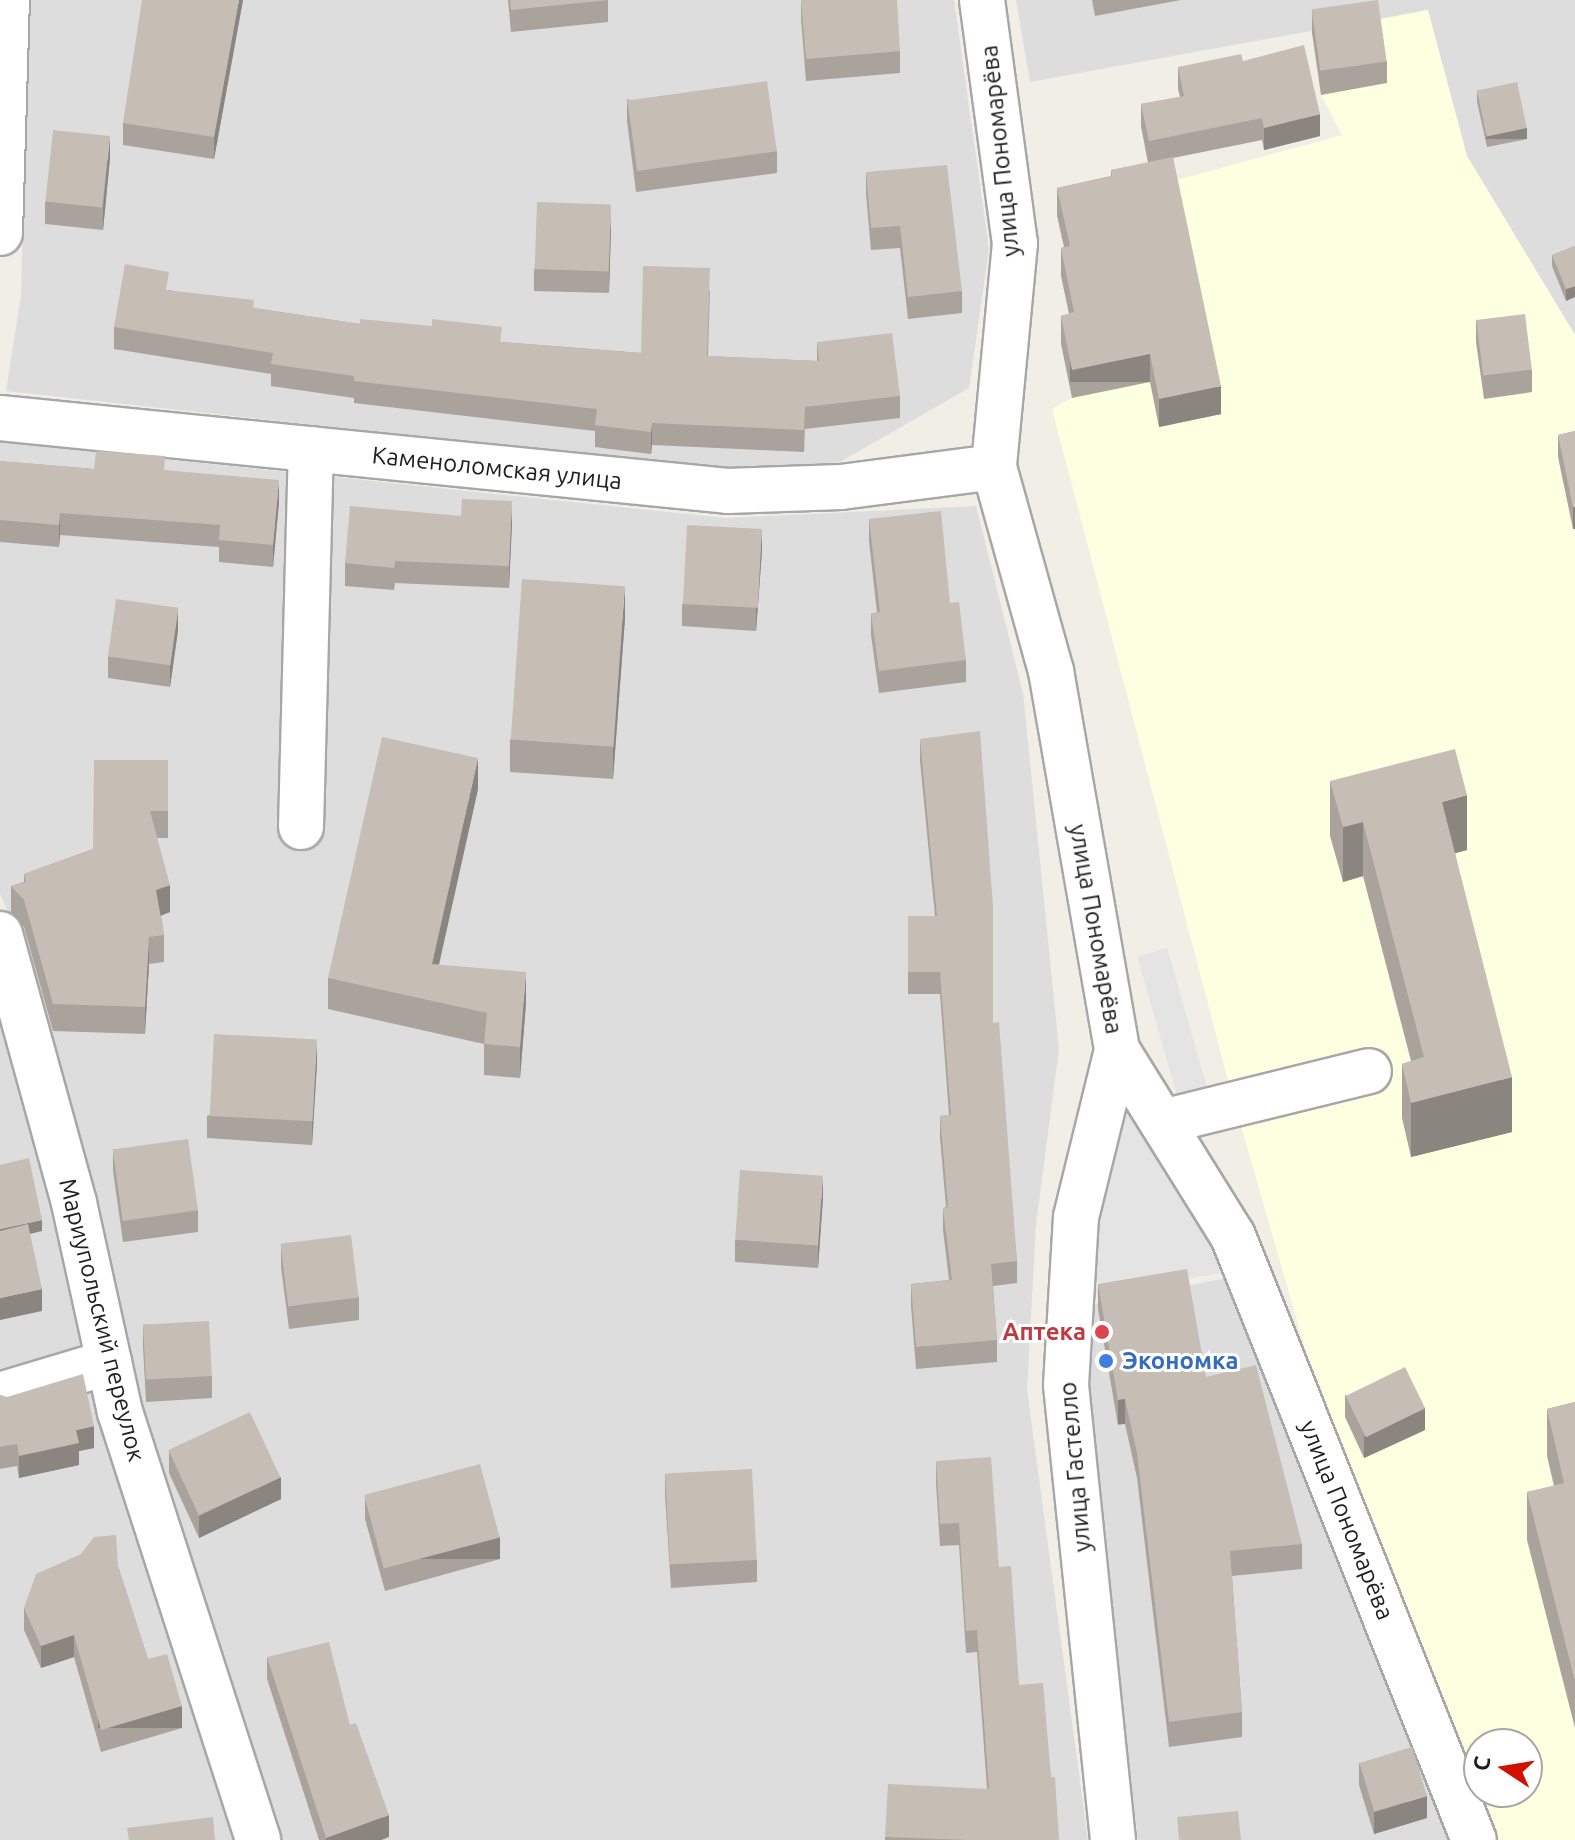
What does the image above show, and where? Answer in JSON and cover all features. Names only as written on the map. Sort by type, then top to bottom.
[{"type":"street","points":[[0,233],[7,0]]},
{"type":"street","name":"улица Пономарёва","points":[[982,0],[1015,243],[994,467],[1051,671],[1117,1050],[1233,1236],[1474,1840]]},
{"type":"street","name":"Каменоломская улица","points":[[0,418],[727,491],[841,487],[994,467]]},
{"type":"street","points":[[301,827],[311,449]]},
{"type":"street","name":"Мариупольский переулок","points":[[0,934],[74,1203],[120,1412],[258,1840]]},
{"type":"street","name":"улица Гастелло","points":[[1113,1840],[1066,1385],[1076,1217],[1117,1050]]},
{"type":"street","points":[[1162,1122],[1369,1071]]},
{"type":"street","points":[[0,1395],[109,1362]]},
{"type":"shaded area","points":[[30,0],[954,0],[989,249],[969,388],[840,462],[724,470],[6,391],[21,295]]},
{"type":"shaded area","points":[[1016,0],[1575,0],[1575,335],[1467,156],[1427,10],[1030,82]]},
{"type":"shaded area","points":[[1428,10],[1467,156],[1575,335],[1575,1840],[1498,1840],[1485,1808],[1543,1808],[1543,1728],[1463,1728],[1463,1754],[1323,1411],[1230,1088],[1052,409],[1072,398],[1061,344],[1111,198],[1342,135],[1321,95],[1312,33]]},
{"type":"shaded area","points":[[0,442],[726,518],[976,506],[1023,693],[1059,1049],[1036,1224],[1027,1390],[1088,1840],[276,1840],[276,1822],[133,1407],[17,931],[0,894]]},
{"type":"shaded area","points":[[1167,948],[1208,1090],[1178,1099],[1137,957]]},
{"type":"shaded area","points":[[0,1015],[107,1420],[241,1840],[0,1840]]},
{"type":"shaded area","points":[[1135,1101],[1210,1238],[1221,1273],[1094,1295],[1091,1231],[1114,1106]]},
{"type":"shaded area","points":[[1237,1276],[1452,1840],[1138,1840],[1083,1380],[1084,1306]]},
{"type":"building","points":[[142,0],[239,0],[214,137],[123,123]]},
{"type":"building","points":[[510,0],[608,0],[511,10]]},
{"type":"building","points":[[801,0],[897,0],[900,51],[806,59]]},
{"type":"building","points":[[1378,0],[1387,61],[1320,71],[1312,9]]},
{"type":"building","points":[[1304,45],[1320,114],[1264,128],[1262,118],[1149,141],[1141,104],[1184,96],[1178,67],[1241,54],[1243,61]]},
{"type":"building","points":[[767,81],[777,151],[637,171],[627,101]]},
{"type":"building","points":[[1517,82],[1527,128],[1487,136],[1477,91]]},
{"type":"building","points":[[53,130],[110,136],[102,208],[45,202]]},
{"type":"building","points":[[1173,157],[1221,386],[1159,399],[1150,354],[1072,370],[1061,316],[1074,312],[1061,248],[1070,246],[1057,188],[1112,176],[1111,170]]},
{"type":"building","points":[[947,165],[962,291],[908,297],[900,226],[871,228],[866,172]]},
{"type":"building","points":[[537,202],[611,205],[609,272],[535,269]]},
{"type":"building","points":[[1575,246],[1575,286],[1566,289],[1552,255]]},
{"type":"building","points":[[125,264],[169,272],[166,290],[254,300],[253,308],[360,324],[360,319],[432,326],[432,319],[502,327],[500,342],[641,353],[643,266],[710,268],[707,356],[819,361],[817,342],[892,333],[900,396],[805,407],[804,430],[652,423],[651,432],[595,425],[597,409],[354,381],[354,376],[271,364],[273,353],[114,327]]},
{"type":"building","points":[[1525,314],[1532,370],[1483,376],[1476,320]]},
{"type":"building","points":[[1575,431],[1575,507],[1573,507],[1558,435]]},
{"type":"building","points":[[96,451],[165,456],[164,470],[279,480],[273,545],[219,540],[220,525],[60,513],[59,525],[0,520],[0,461],[94,469]]},
{"type":"building","points":[[462,499],[512,501],[509,566],[395,561],[394,568],[345,563],[350,506],[461,516]]},
{"type":"building","points":[[941,511],[950,603],[959,602],[966,660],[879,671],[871,613],[880,612],[869,519]]},
{"type":"building","points":[[687,525],[762,529],[758,608],[683,604]]},
{"type":"building","points":[[522,579],[625,586],[614,747],[511,740]]},
{"type":"building","points":[[116,599],[178,608],[170,665],[108,656]]},
{"type":"building","points":[[980,731],[993,906],[993,1023],[999,1022],[1017,1261],[991,1264],[997,1340],[916,1347],[911,1284],[952,1280],[943,1208],[948,1207],[940,1116],[951,1115],[940,972],[908,972],[908,916],[937,916],[920,739]]},
{"type":"building","points":[[382,737],[478,758],[432,964],[526,972],[520,1047],[484,1044],[487,1013],[328,978]]},
{"type":"building","points":[[1455,749],[1467,795],[1442,802],[1512,1077],[1411,1103],[1402,1064],[1424,1057],[1363,822],[1343,827],[1330,781]]},
{"type":"building","points":[[94,760],[168,760],[168,811],[150,811],[170,885],[156,890],[164,935],[149,937],[145,1007],[53,1004],[24,900],[11,886],[26,882],[24,874],[93,849]]},
{"type":"building","points":[[214,1034],[317,1039],[313,1121],[210,1116]]},
{"type":"building","points":[[188,1139],[198,1210],[123,1221],[113,1150]]},
{"type":"building","points":[[29,1158],[42,1220],[0,1229],[0,1165]]},
{"type":"building","points":[[740,1170],[823,1176],[818,1246],[735,1240]]},
{"type":"building","points":[[28,1224],[42,1289],[0,1298],[0,1231]]},
{"type":"building","points":[[351,1235],[359,1298],[288,1306],[281,1244]]},
{"type":"building","points":[[1187,1269],[1206,1377],[1256,1365],[1302,1544],[1230,1551],[1242,1712],[1169,1722],[1137,1453],[1125,1399],[1118,1400],[1098,1284]]},
{"type":"building","points":[[209,1321],[212,1376],[146,1379],[143,1324]]},
{"type":"building","points":[[1405,1367],[1425,1408],[1366,1437],[1346,1396]]},
{"type":"building","points":[[83,1374],[94,1426],[76,1430],[79,1443],[19,1456],[17,1444],[0,1447],[0,1395],[7,1397]]},
{"type":"building","points":[[1575,1402],[1575,1681],[1527,1492],[1564,1483],[1547,1409]]},
{"type":"building","points":[[250,1412],[280,1477],[199,1515],[168,1450]]},
{"type":"building","points":[[991,1457],[999,1567],[1011,1566],[1019,1685],[1043,1683],[1051,1777],[1055,1777],[1059,1840],[885,1837],[888,1784],[989,1789],[977,1630],[966,1631],[959,1523],[940,1524],[936,1461]]},
{"type":"building","points":[[480,1464],[500,1537],[384,1568],[364,1495]]},
{"type":"building","points":[[752,1469],[757,1560],[670,1564],[665,1474]]},
{"type":"building","points":[[116,1535],[118,1566],[148,1659],[167,1654],[182,1706],[101,1730],[74,1635],[41,1646],[24,1608],[36,1574],[81,1554],[94,1537]]},
{"type":"building","points":[[329,1642],[350,1725],[356,1723],[389,1815],[326,1838],[267,1657]]},
{"type":"building","points":[[1412,1747],[1427,1796],[1374,1812],[1359,1763]]},
{"type":"building","points":[[1238,1811],[1241,1840],[1179,1840],[1177,1817]]},
{"type":"building","points":[[213,1817],[215,1840],[129,1840],[127,1828]]},
{"type":"place","name":"Аптека","points":[[1102,1332]]},
{"type":"place","name":"Экономка","points":[[1106,1361]]}]
